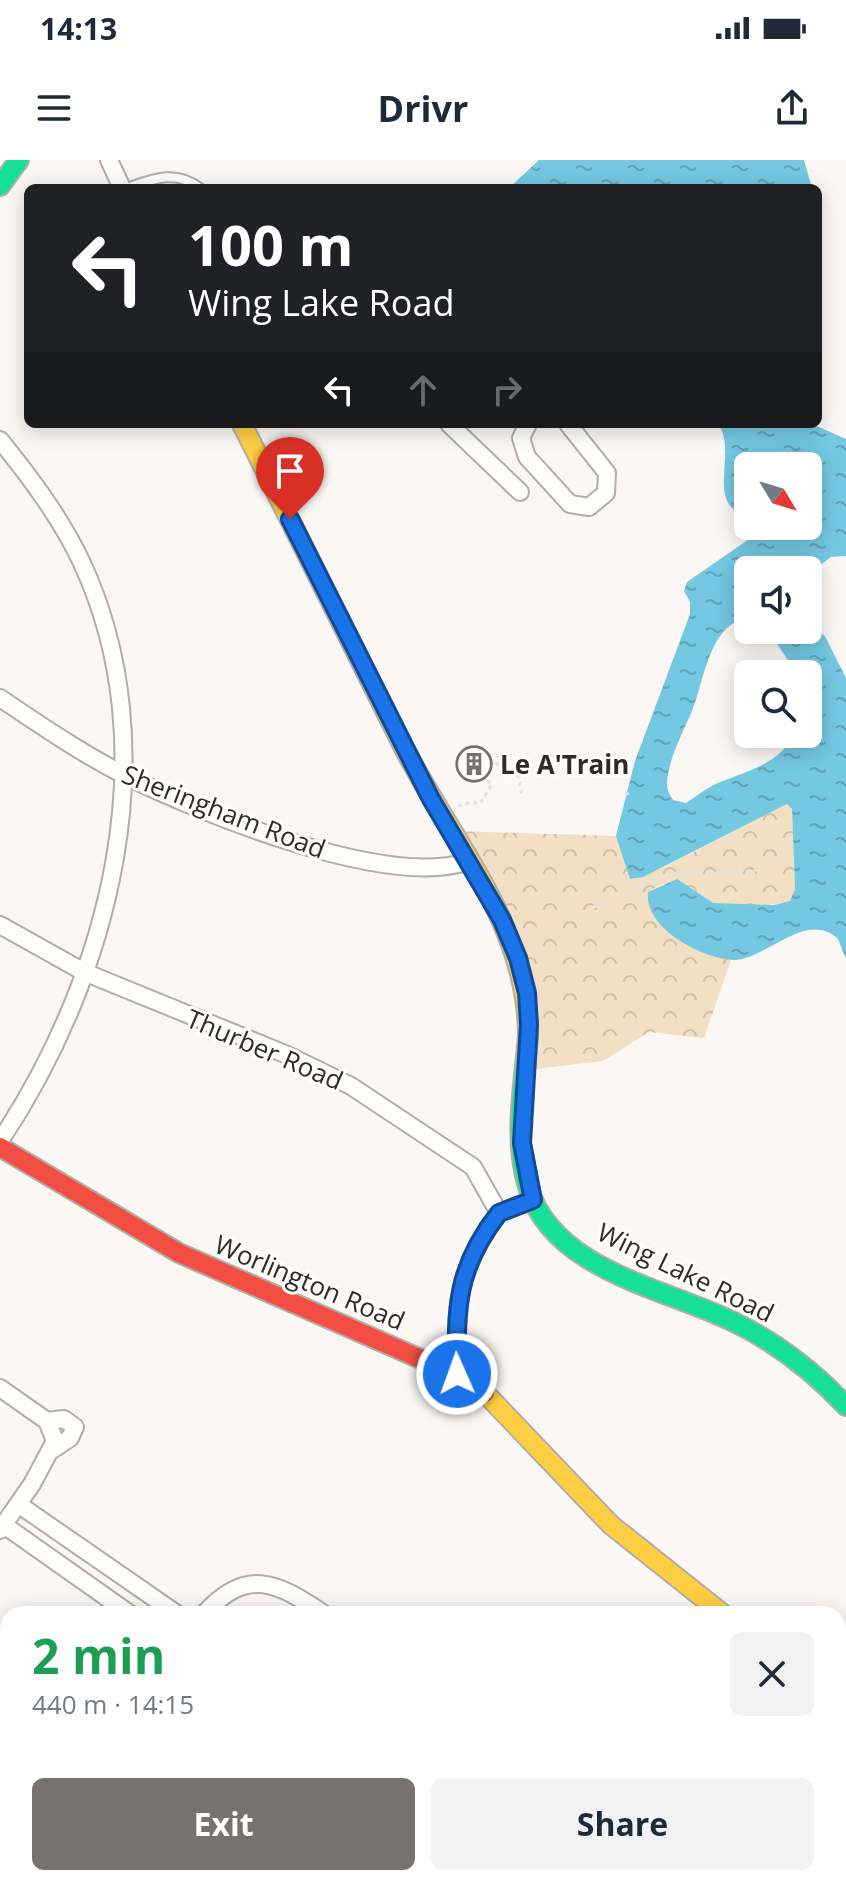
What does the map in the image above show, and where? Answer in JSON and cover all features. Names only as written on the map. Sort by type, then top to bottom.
[{"type":"street","points":[[0,186],[19,160]]},
{"type":"street","points":[[109,160],[122,184]]},
{"type":"street","name":"Wing Lake Road","points":[[244,428],[356,655],[466,862],[510,936],[524,977],[529,1009],[522,1143],[533,1200],[552,1228],[577,1248],[616,1271],[756,1333],[801,1363],[846,1406]]},
{"type":"street","points":[[453,428],[520,492]]},
{"type":"street","points":[[526,428],[521,438],[527,457],[570,504],[589,507],[599,501],[609,483],[607,473],[571,428]]},
{"type":"street","points":[[0,440],[57,518],[92,589],[122,708],[125,775],[114,858],[84,972],[40,1075],[0,1144]]},
{"type":"street","points":[[505,477],[527,457]]},
{"type":"street","name":"Sheringham Road","points":[[0,698],[125,775],[260,830],[363,861],[425,869],[466,862]]},
{"type":"street","name":"Thurber Road","points":[[0,925],[84,972],[285,1054],[351,1086],[473,1167],[499,1213]]},
{"type":"street","name":"Worlington Road","points":[[0,1144],[179,1253],[457,1374],[497,1403],[576,1491],[613,1526],[713,1606]]},
{"type":"street","points":[[457,1374],[454,1322],[460,1289],[485,1234],[499,1213],[533,1200]]},
{"type":"street","points":[[0,1388],[51,1435],[70,1438],[75,1427],[64,1419],[51,1435],[18,1504],[2,1528],[118,1606]]},
{"type":"street","points":[[18,1504],[165,1606]]},
{"type":"street","points":[[213,1606],[231,1591],[253,1582],[288,1592],[311,1606]]},
{"type":"lane","points":[[136,184],[164,175],[194,184]]},
{"type":"path","points":[[489,759],[519,777],[522,796]]},
{"type":"path","points":[[458,806],[471,802],[480,804],[492,784],[484,779],[494,762]]},
{"type":"path","points":[[625,793],[632,795]]},
{"type":"path","points":[[510,936],[564,920],[672,873],[731,873],[779,867]]},
{"type":"green space","points":[[787,804],[792,809],[795,889],[790,901],[763,905],[716,904],[700,898],[678,882],[651,890],[689,946],[731,960],[704,1038],[649,1032],[603,1061],[535,1069],[536,999],[455,831],[616,836],[631,879],[661,869]]},
{"type":"water","points":[[539,160],[804,160],[811,184],[513,184]]},
{"type":"water","points":[[720,428],[821,428],[846,439],[846,556],[831,557],[822,564],[822,556],[734,556],[734,623],[716,642],[710,656],[673,756],[668,790],[673,800],[686,803],[714,785],[771,760],[785,748],[822,748],[822,660],[788,660],[777,644],[822,644],[822,633],[846,678],[846,959],[838,939],[826,931],[813,930],[799,932],[746,958],[721,958],[678,940],[665,930],[649,906],[648,892],[677,879],[713,903],[774,905],[790,901],[795,889],[792,809],[787,804],[643,877],[630,879],[616,836],[635,761],[690,614],[690,602],[684,591],[687,582],[748,540],[822,540],[822,452],[734,452],[734,509],[727,501],[724,490],[725,449]]},
{"type":"traffic: fast","points":[[0,186],[19,160]]},
{"type":"traffic: fast","points":[[528,1036],[521,1150],[528,1187],[542,1216],[562,1240],[618,1275],[712,1312],[770,1342],[810,1371],[846,1406]]},
{"type":"traffic: slow","points":[[244,428],[405,750],[502,922],[516,958],[525,996],[528,1036]]},
{"type":"traffic: slow","points":[[485,1393],[611,1525],[713,1606]]},
{"type":"traffic: jam","points":[[0,1147],[179,1253],[471,1381],[485,1393]]},
{"type":"place","name":"Le A'Train","points":[[474,764]]},
{"type":"route","points":[[290,519],[349,642],[431,799],[461,855],[496,908],[510,936],[524,977],[529,1025],[522,1143],[524,1168],[533,1200],[499,1213],[464,1276],[454,1322],[457,1374]]}]
